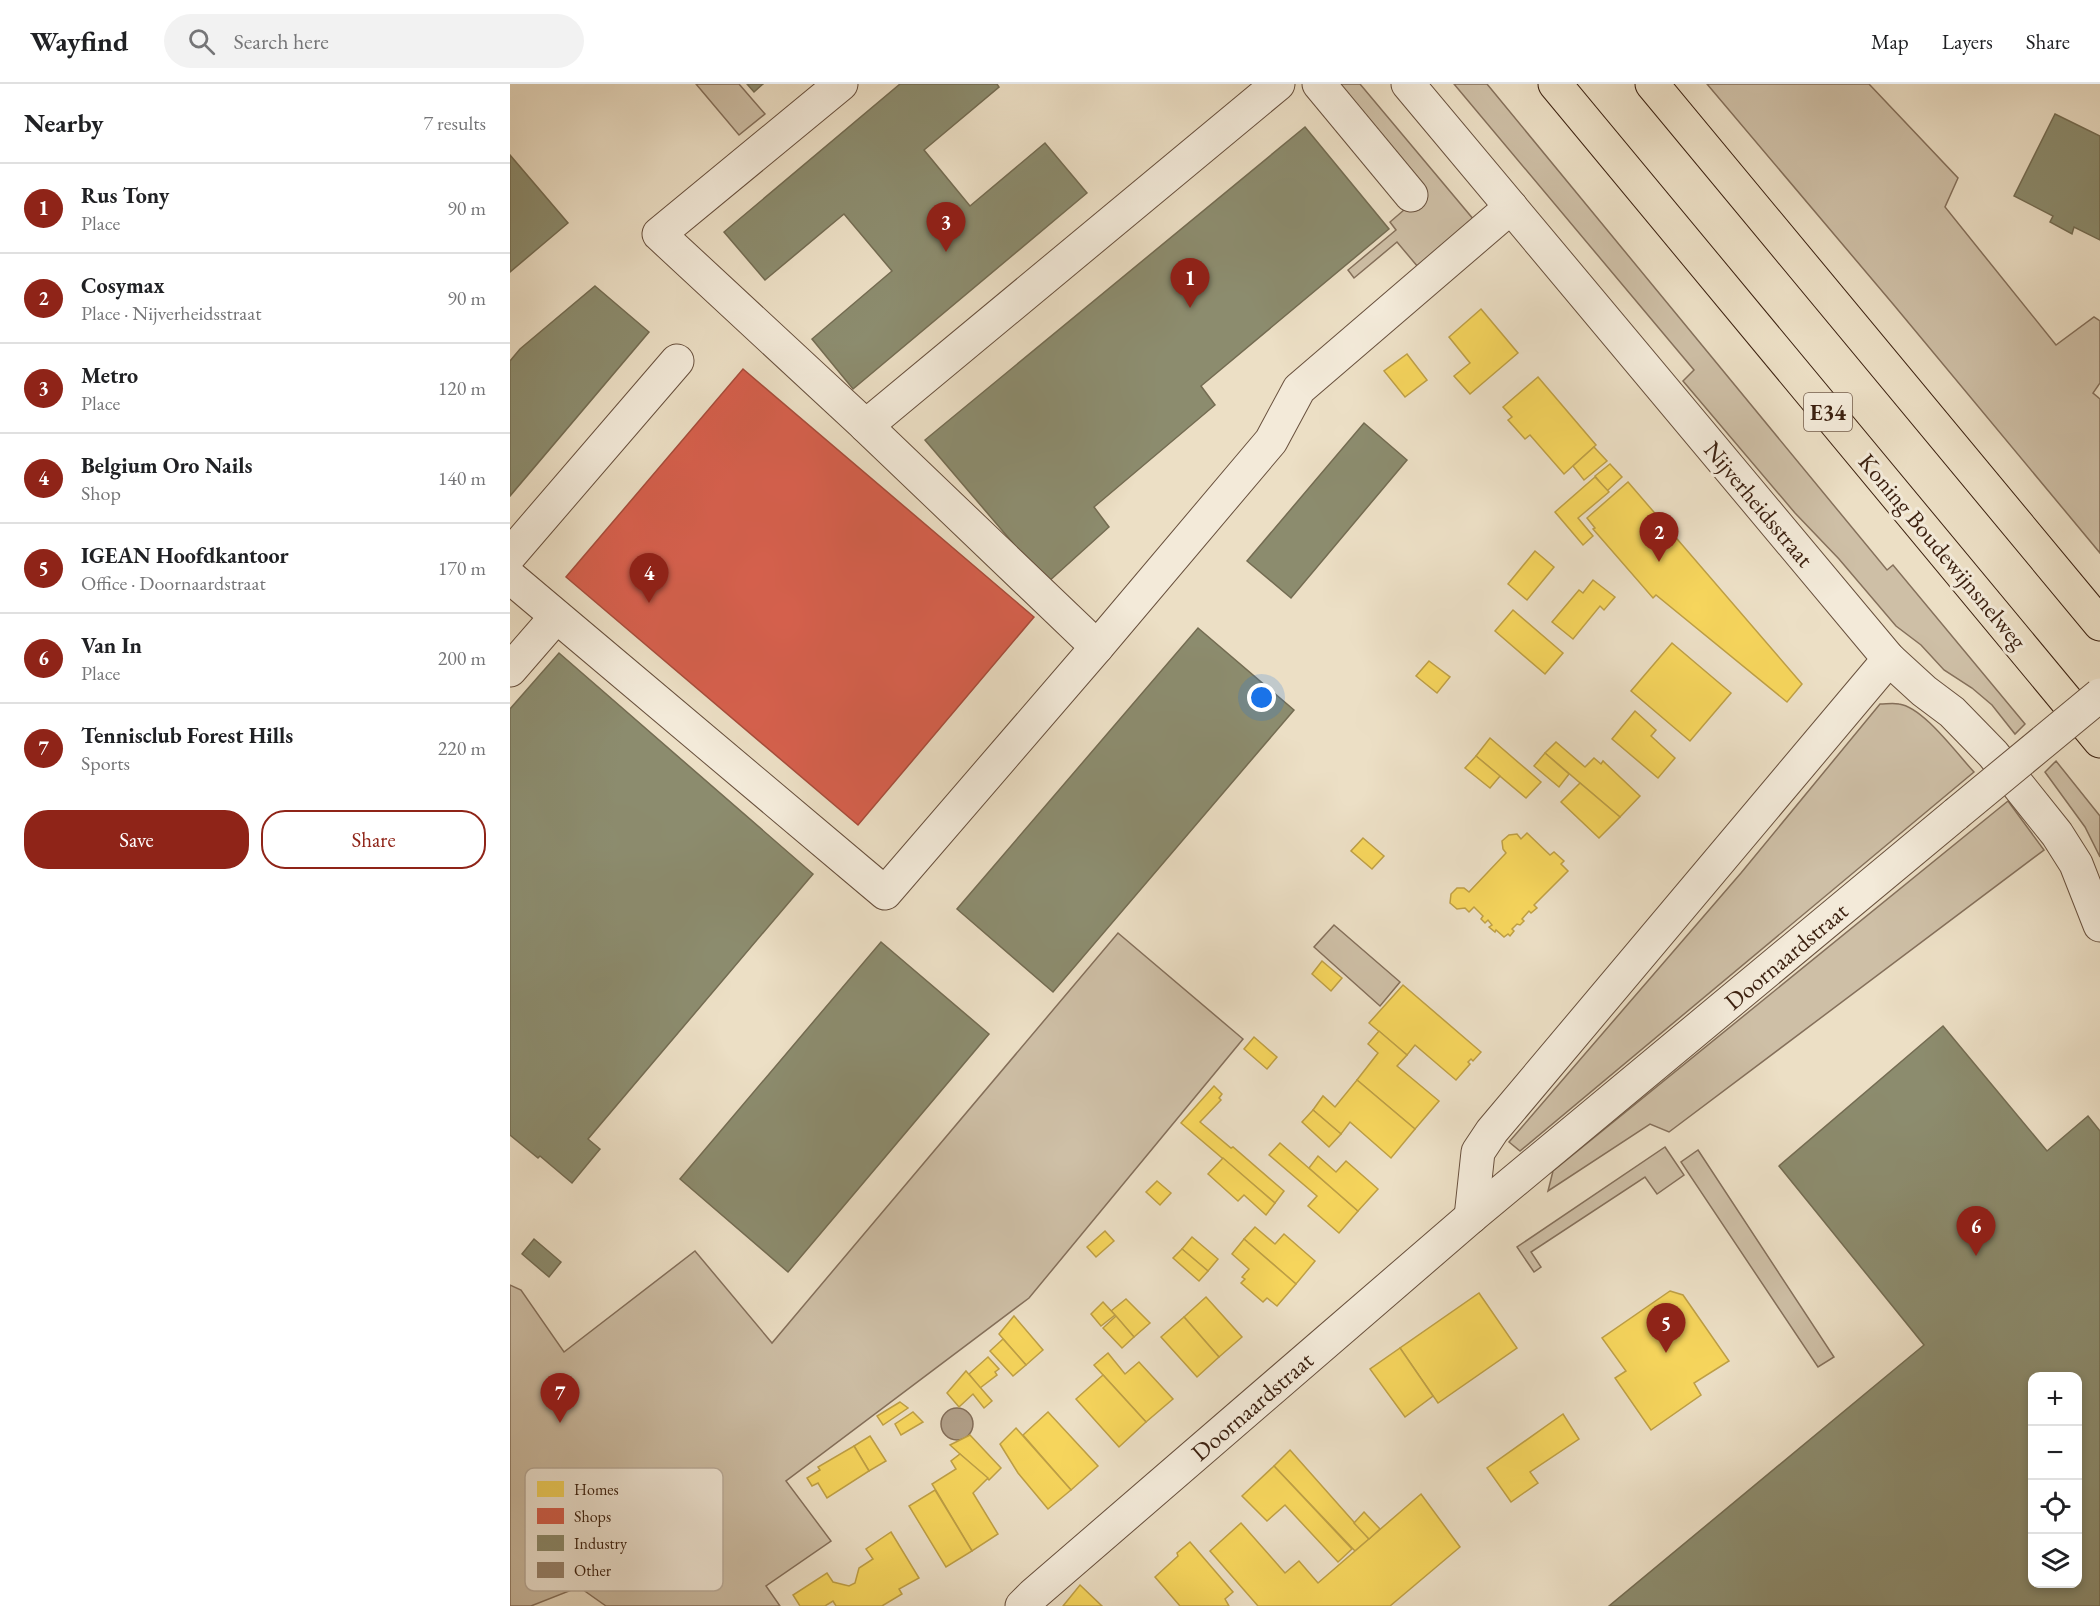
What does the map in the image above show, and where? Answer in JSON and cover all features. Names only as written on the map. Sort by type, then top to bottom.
[{"type":"highway","name":"Koning Boudewijnsnelweg","points":[[1555,84],[2100,741]]},
{"type":"highway","points":[[1652,84],[2100,624]]},
{"type":"street","points":[[841,84],[659,234],[866,426],[1098,647]]},
{"type":"street","points":[[866,426],[1278,84]]},
{"type":"street","points":[[1319,84],[1411,195]]},
{"type":"street","name":"Nijverheidsstraat","points":[[1408,84],[1889,659],[1924,691],[1952,712],[1993,753],[2050,825],[2076,864],[2100,925]]},
{"type":"street","points":[[510,577],[885,893],[1098,647],[1271,441],[1299,389],[1512,207]]},
{"type":"street","points":[[510,555],[677,361]]},
{"type":"street","points":[[510,670],[556,617]]},
{"type":"street","points":[[1472,1217],[1478,1152],[1492,1131],[1889,659]]},
{"type":"street","name":"Doornaardstraat","points":[[998,1606],[1027,1600],[1472,1217],[2100,695]]},
{"type":"shaded area","points":[[696,84],[739,84],[765,114],[739,135]]},
{"type":"shaded area","points":[[1337,84],[1360,84],[1474,220],[1418,267],[1397,242],[1354,278],[1348,270],[1396,230],[1390,222],[1426,191]]},
{"type":"shaded area","points":[[1454,84],[1487,84],[1887,570],[1893,565],[2025,724],[2015,734],[1992,705],[1972,688],[1944,670],[1921,645],[1896,626],[1839,559],[1795,513],[1683,381],[1694,370]]},
{"type":"shaded area","points":[[1707,84],[1869,84],[1958,178],[1945,207],[2056,345],[2094,317],[2100,321],[2100,383],[2093,393],[2100,399],[2100,553],[1893,304]]},
{"type":"shaded area","points":[[1880,704],[1899,704],[1918,713],[1939,732],[1974,772],[1520,1151],[1509,1142],[1741,873]]},
{"type":"shaded area","points":[[2056,761],[2100,816],[2100,857],[2085,827],[2045,772]]},
{"type":"shaded area","points":[[2008,801],[2044,850],[1669,1132],[1650,1124],[1548,1191],[1553,1171]]},
{"type":"shaded area","points":[[1334,925],[1400,982],[1380,1006],[1314,947]]},
{"type":"shaded area","points":[[1118,933],[1243,1039],[1029,1298],[786,1481],[831,1541],[766,1586],[780,1606],[606,1606],[585,1591],[723,1591],[723,1468],[525,1468],[525,1591],[569,1591],[531,1606],[510,1606],[510,1285],[521,1290],[564,1352],[695,1251],[772,1343]]},
{"type":"shaded area","points":[[1665,1147],[1684,1175],[1657,1194],[1645,1177],[1531,1252],[1541,1267],[1534,1272],[1517,1247]]},
{"type":"shaded area","points":[[1698,1150],[1834,1357],[1818,1367],[1681,1162]]},
{"type":"shaded area","points":[[957,1408],[968,1413],[973,1424],[968,1435],[957,1440],[946,1435],[941,1424],[946,1413]]},
{"type":"building: Homes","points":[[1481,309],[1518,353],[1470,394],[1454,376],[1470,363],[1449,337]]},
{"type":"building: Homes","points":[[1407,354],[1427,380],[1405,397],[1384,371]]},
{"type":"building: Homes","points":[[1538,377],[1596,445],[1564,474],[1530,435],[1525,439],[1508,420],[1512,417],[1503,407]]},
{"type":"building: Homes","points":[[1594,447],[1607,461],[1584,480],[1573,466]]},
{"type":"building: Homes","points":[[1610,464],[1622,477],[1607,491],[1595,476]]},
{"type":"building: Homes","points":[[1595,477],[1609,492],[1578,518],[1593,536],[1583,545],[1555,512]]},
{"type":"building: Homes","points":[[1628,482],[1802,684],[1787,702],[1656,595],[1653,598],[1593,529],[1595,528],[1587,518]]},
{"type":"building: Homes","points":[[1535,551],[1554,567],[1527,600],[1508,584]]},
{"type":"building: Homes","points":[[1593,580],[1615,597],[1604,610],[1600,606],[1573,639],[1552,622],[1579,590],[1583,593]]},
{"type":"building: Homes","points":[[1513,610],[1563,653],[1545,674],[1495,631]]},
{"type":"building: Homes","points":[[1672,643],[1731,693],[1690,741],[1631,691]]},
{"type":"building: Homes","points":[[1429,661],[1450,677],[1437,693],[1416,676]]},
{"type":"building: Homes","points":[[1635,711],[1656,730],[1651,736],[1675,758],[1658,778],[1612,739]]},
{"type":"building: Homes","points":[[1490,738],[1541,782],[1526,798],[1476,756]]},
{"type":"building: Homes","points":[[1556,742],[1585,767],[1594,758],[1601,764],[1603,761],[1640,796],[1620,817],[1545,753]]},
{"type":"building: Homes","points":[[1545,753],[1569,774],[1559,787],[1534,766]]},
{"type":"building: Homes","points":[[1476,756],[1500,776],[1490,788],[1465,768]]},
{"type":"building: Homes","points":[[1580,783],[1620,817],[1599,838],[1561,802]]},
{"type":"building: Homes","points":[[1527,833],[1550,855],[1554,852],[1564,861],[1561,864],[1568,871],[1534,905],[1537,908],[1531,913],[1529,911],[1522,919],[1524,921],[1512,929],[1514,931],[1510,936],[1508,934],[1504,937],[1489,927],[1492,925],[1488,920],[1485,923],[1481,919],[1483,916],[1474,907],[1469,912],[1465,908],[1457,909],[1450,903],[1451,894],[1457,888],[1464,888],[1469,892],[1506,853],[1502,841],[1509,835],[1517,834],[1521,839]]},
{"type":"building: Homes","points":[[1363,838],[1384,856],[1372,869],[1351,851]]},
{"type":"building: Homes","points":[[1322,961],[1342,978],[1331,991],[1312,974]]},
{"type":"building: Homes","points":[[1403,985],[1481,1052],[1473,1061],[1471,1059],[1468,1062],[1470,1064],[1456,1080],[1415,1045],[1407,1055],[1369,1023]]},
{"type":"building: Homes","points":[[1379,1031],[1407,1055],[1397,1066],[1439,1101],[1415,1129],[1357,1080],[1378,1053],[1368,1044]]},
{"type":"building: Homes","points":[[1254,1037],[1277,1057],[1267,1069],[1244,1049]]},
{"type":"building: Homes","points":[[1357,1080],[1415,1129],[1391,1158],[1350,1122],[1341,1134],[1313,1110],[1323,1096],[1335,1107]]},
{"type":"building: Homes","points":[[1214,1086],[1222,1094],[1219,1098],[1221,1100],[1200,1122],[1284,1191],[1275,1203],[1181,1123]]},
{"type":"building: Homes","points":[[1313,1110],[1341,1134],[1329,1147],[1302,1122]]},
{"type":"building: Homes","points":[[1280,1143],[1358,1211],[1339,1233],[1308,1206],[1317,1196],[1269,1155]]},
{"type":"building: Homes","points":[[1318,1156],[1336,1172],[1346,1161],[1378,1189],[1358,1211],[1309,1168]]},
{"type":"building: Homes","points":[[1223,1158],[1275,1203],[1266,1215],[1244,1195],[1238,1201],[1208,1174]]},
{"type":"building: Homes","points":[[1157,1181],[1171,1193],[1160,1205],[1146,1192]]},
{"type":"building: Homes","points":[[1255,1227],[1275,1244],[1284,1234],[1315,1261],[1296,1284],[1244,1239]]},
{"type":"building: Homes","points":[[1105,1231],[1114,1241],[1096,1257],[1087,1247]]},
{"type":"building: Homes","points":[[1192,1237],[1218,1259],[1208,1271],[1182,1249]]},
{"type":"building: Homes","points":[[1244,1239],[1296,1284],[1277,1306],[1267,1298],[1263,1302],[1241,1283],[1245,1279],[1242,1277],[1249,1269],[1232,1254]]},
{"type":"building: Homes","points":[[1182,1249],[1208,1271],[1199,1281],[1173,1258]]},
{"type":"building: Homes","points":[[1670,1291],[1683,1295],[1729,1361],[1694,1383],[1701,1395],[1651,1430],[1615,1378],[1626,1371],[1602,1338]]},
{"type":"building: Homes","points":[[1479,1293],[1517,1348],[1438,1403],[1400,1348]]},
{"type":"building: Homes","points":[[1206,1297],[1242,1337],[1219,1357],[1184,1317]]},
{"type":"building: Homes","points":[[1126,1299],[1150,1323],[1134,1337],[1111,1311]]},
{"type":"building: Homes","points":[[1103,1302],[1115,1315],[1101,1326],[1091,1314]]},
{"type":"building: Homes","points":[[1014,1316],[1043,1350],[1026,1365],[999,1334]]},
{"type":"building: Homes","points":[[1116,1316],[1134,1337],[1122,1348],[1103,1328]]},
{"type":"building: Homes","points":[[1184,1317],[1219,1357],[1197,1377],[1161,1337]]},
{"type":"building: Homes","points":[[1003,1339],[1026,1365],[1013,1376],[990,1351]]},
{"type":"building: Homes","points":[[1400,1348],[1433,1396],[1405,1417],[1370,1369]]},
{"type":"building: Homes","points":[[1108,1353],[1125,1374],[1139,1362],[1173,1399],[1146,1422],[1094,1365]]},
{"type":"building: Homes","points":[[988,1357],[999,1369],[995,1372],[997,1375],[980,1388],[969,1374]]},
{"type":"building: Homes","points":[[966,1371],[992,1401],[984,1408],[973,1394],[959,1407],[947,1393]]},
{"type":"building: Homes","points":[[1103,1375],[1146,1422],[1119,1447],[1076,1399]]},
{"type":"building: Homes","points":[[900,1402],[908,1408],[883,1425],[877,1416]]},
{"type":"building: Homes","points":[[913,1412],[923,1422],[901,1435],[895,1424]]},
{"type":"building: Homes","points":[[1048,1412],[1098,1466],[1071,1490],[1023,1435]]},
{"type":"building: Homes","points":[[1563,1414],[1579,1439],[1530,1472],[1538,1483],[1511,1502],[1487,1468]]},
{"type":"building: Homes","points":[[1016,1428],[1071,1490],[1048,1509],[1018,1473],[1000,1444]]},
{"type":"building: Homes","points":[[970,1435],[1001,1468],[989,1480],[950,1445]]},
{"type":"building: Homes","points":[[870,1436],[886,1461],[869,1471],[854,1446]]},
{"type":"building: Homes","points":[[854,1446],[869,1471],[827,1498],[818,1483],[812,1486],[807,1478],[820,1470],[818,1467]]},
{"type":"building: Homes","points":[[1290,1450],[1369,1539],[1355,1551],[1274,1466]]},
{"type":"building: Homes","points":[[960,1454],[988,1478],[973,1493],[998,1534],[972,1551],[932,1484],[956,1469],[951,1461]]},
{"type":"building: Homes","points":[[1274,1466],[1352,1549],[1338,1562],[1285,1505],[1267,1521],[1242,1496]]},
{"type":"building: Homes","points":[[935,1490],[972,1551],[946,1567],[909,1506]]},
{"type":"building: Homes","points":[[1421,1494],[1460,1547],[1390,1606],[1258,1606],[1210,1551],[1241,1523],[1285,1573],[1299,1561],[1318,1583]]},
{"type":"building: Homes","points":[[1364,1512],[1380,1529],[1369,1539],[1354,1523]]},
{"type":"building: Homes","points":[[891,1532],[919,1578],[899,1589],[902,1594],[882,1606],[836,1606],[833,1601],[825,1606],[800,1606],[793,1595],[827,1573],[833,1582],[849,1586],[855,1583],[859,1568],[873,1559],[866,1549]]},
{"type":"building: Homes","points":[[1190,1542],[1233,1592],[1225,1599],[1229,1606],[1180,1606],[1155,1577]]},
{"type":"building: Homes","points":[[1080,1585],[1102,1606],[1063,1606]]},
{"type":"building: Shops","points":[[743,369],[1034,617],[858,825],[566,577]]},
{"type":"building: Industry","points":[[747,84],[763,84],[754,92]]},
{"type":"building: Industry","points":[[900,84],[997,84],[999,87],[924,150],[970,206],[1045,143],[1087,193],[853,389],[812,339],[892,271],[844,214],[765,280],[724,232]]},
{"type":"building: Industry","points":[[2055,114],[2100,136],[2100,240],[2074,227],[2072,234],[2050,222],[2053,216],[2014,196]]},
{"type":"building: Industry","points":[[1305,127],[1389,229],[1201,386],[1215,405],[1094,507],[1109,527],[1047,583],[925,440]]},
{"type":"building: Industry","points":[[510,155],[568,223],[510,272]]},
{"type":"building: Industry","points":[[595,286],[649,332],[510,496],[510,361],[520,349]]},
{"type":"building: Industry","points":[[1364,423],[1407,460],[1291,598],[1247,561]]},
{"type":"building: Industry","points":[[1198,628],[1294,710],[1053,992],[957,909]]},
{"type":"building: Industry","points":[[559,653],[813,874],[588,1139],[600,1149],[572,1183],[510,1135],[510,709]]},
{"type":"building: Industry","points":[[881,942],[989,1034],[788,1272],[680,1179]]},
{"type":"building: Industry","points":[[1943,1026],[2047,1151],[2088,1116],[2100,1131],[2100,1606],[1609,1606],[1924,1345],[1779,1166]]},
{"type":"building: Industry","points":[[534,1239],[561,1262],[549,1277],[522,1254]]},
{"type":"place","name":"Metro","points":[[946,252]]},
{"type":"place","name":"Rus Tony","points":[[1190,308]]},
{"type":"place","name":"Cosymax","points":[[1659,562]]},
{"type":"place","name":"Belgium Oro Nails","points":[[649,603]]},
{"type":"place","name":"Van In","points":[[1976,1256]]},
{"type":"place","name":"IGEAN Hoofdkantoor","points":[[1666,1353]]},
{"type":"place","name":"Tennisclub Forest Hills","points":[[560,1423]]}]
